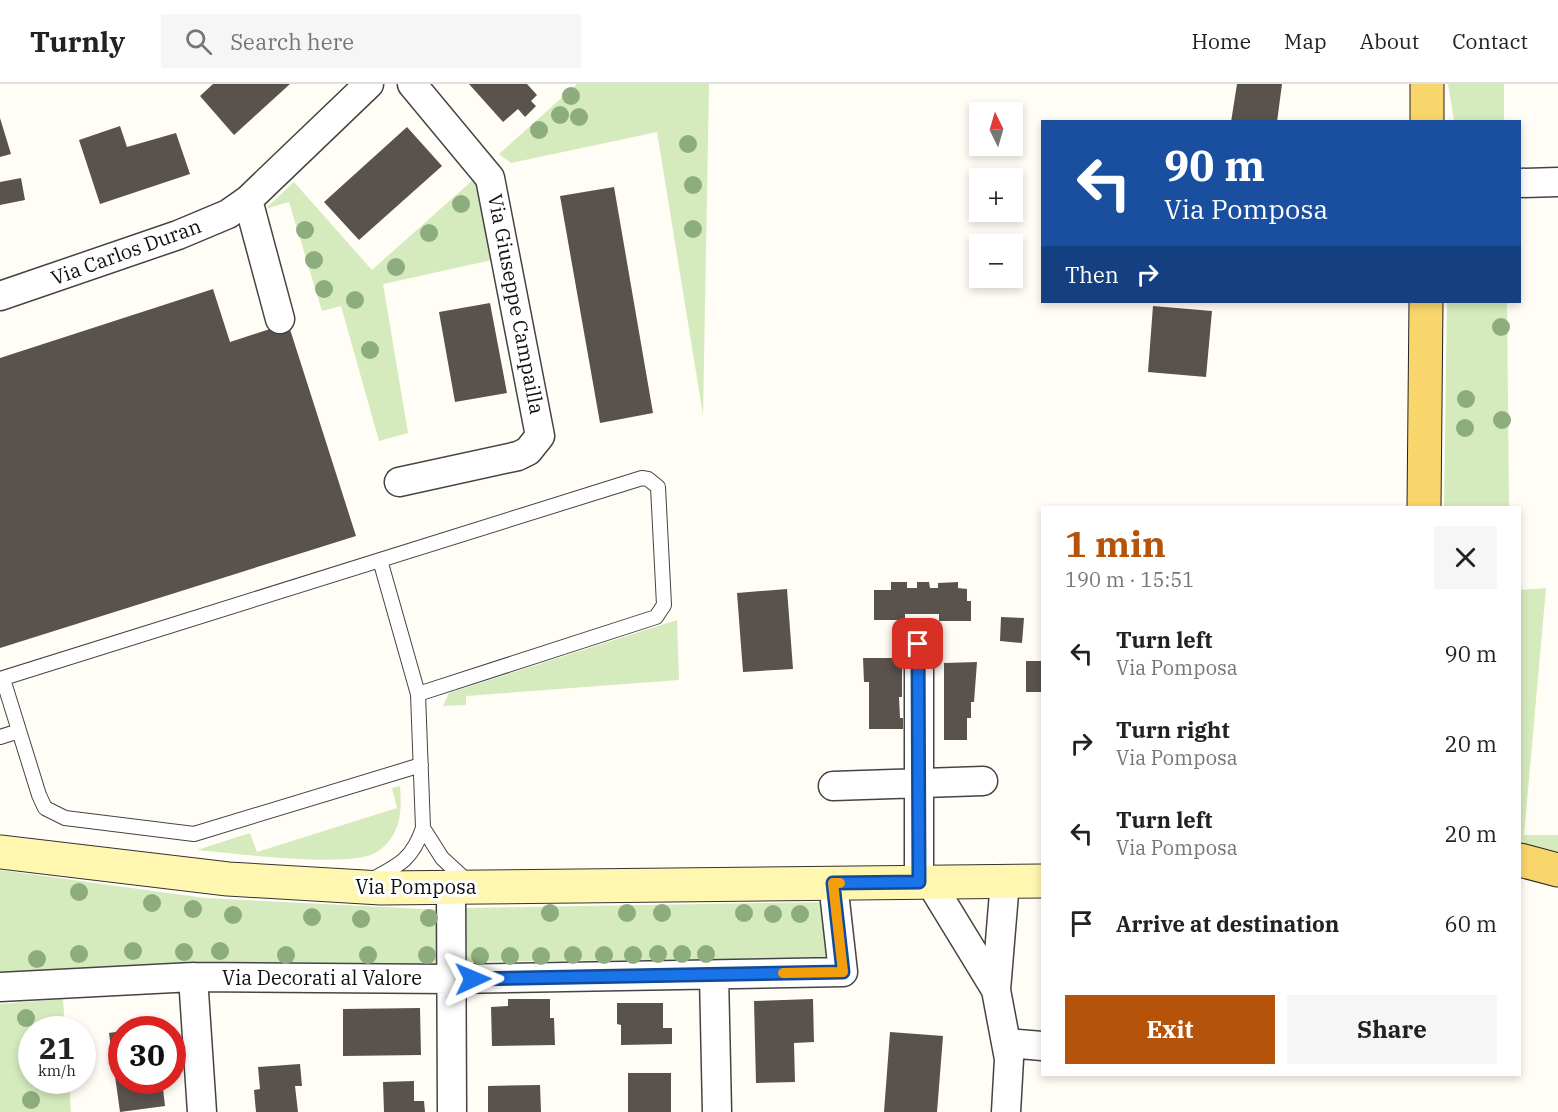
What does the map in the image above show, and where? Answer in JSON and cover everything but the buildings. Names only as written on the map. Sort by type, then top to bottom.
[{"type":"main road","points":[[1427,84],[1427,120]]},
{"type":"main road","points":[[1424,506],[1426,303]]},
{"type":"main road","name":"Via Pomposa","points":[[0,852],[161,873],[358,887],[1041,880]]},
{"type":"main road","points":[[1521,860],[1558,871]]},
{"type":"main road","points":[[1521,872],[1558,871]]},
{"type":"street","name":"Via Carlos Duran","points":[[0,296],[178,235],[228,214],[248,200],[369,84]]},
{"type":"street","name":"Via Giuseppe Campailla","points":[[399,482],[518,456],[528,451],[540,436],[490,178],[412,84]]},
{"type":"street","points":[[1521,183],[1558,182]]},
{"type":"street","points":[[248,200],[280,319]]},
{"type":"street","points":[[918,644],[919,783],[924,882],[996,990]]},
{"type":"street","points":[[833,786],[983,781]]},
{"type":"street","points":[[1005,881],[996,990],[1008,1043],[1006,1112]]},
{"type":"street","points":[[451,979],[843,972],[833,883]]},
{"type":"street","points":[[452,1112],[451,979],[463,887]]},
{"type":"street","points":[[714,975],[717,1112]]},
{"type":"street","name":"Via Decorati al Valore","points":[[193,977],[202,1112]]},
{"type":"street","name":"Via Decorati al Valore","points":[[0,987],[193,977],[451,979]]},
{"type":"street","points":[[1008,1043],[1041,1046]]},
{"type":"lane","points":[[418,694],[656,617],[664,605],[661,496],[658,488],[642,478],[1,679],[39,795],[45,808],[53,814],[180,835],[207,832],[421,765]]},
{"type":"lane","points":[[358,887],[403,861],[412,852],[423,828],[418,694],[380,560]]},
{"type":"lane","points":[[0,737],[19,732]]},
{"type":"lane","points":[[423,828],[463,887]]},
{"type":"green space","points":[[577,84],[709,84],[703,415],[657,132],[511,163],[499,154]]},
{"type":"green space","points":[[1448,84],[1504,84],[1504,120],[1454,120]]},
{"type":"green space","points":[[475,178],[492,260],[383,284],[408,433],[379,441],[341,306],[322,311],[289,202],[265,209],[294,182],[372,270]]},
{"type":"green space","points":[[1447,303],[1507,303],[1509,506],[1444,506]]},
{"type":"green space","points":[[1546,588],[1524,835],[1558,835],[1558,852],[1521,845],[1521,590]]},
{"type":"green space","points":[[677,620],[679,680],[466,696],[466,705],[443,706],[449,693]]},
{"type":"green space","points":[[400,786],[400,814],[391,839],[377,852],[364,857],[318,860],[197,850],[250,833],[257,852],[397,808],[392,788]]},
{"type":"green space","points":[[0,870],[205,898],[442,910],[442,964],[198,964],[0,976]]},
{"type":"green space","points":[[830,902],[834,958],[461,962],[463,908]]},
{"type":"green space","points":[[63,999],[64,1016],[18,1016],[18,1094],[70,1094],[71,1112],[0,1112],[0,1004]]},
{"type":"slow traffic","points":[[783,973],[843,972],[833,883],[840,883]]},
{"type":"route","points":[[473,979],[843,972],[833,883],[919,882],[918,644]]}]
